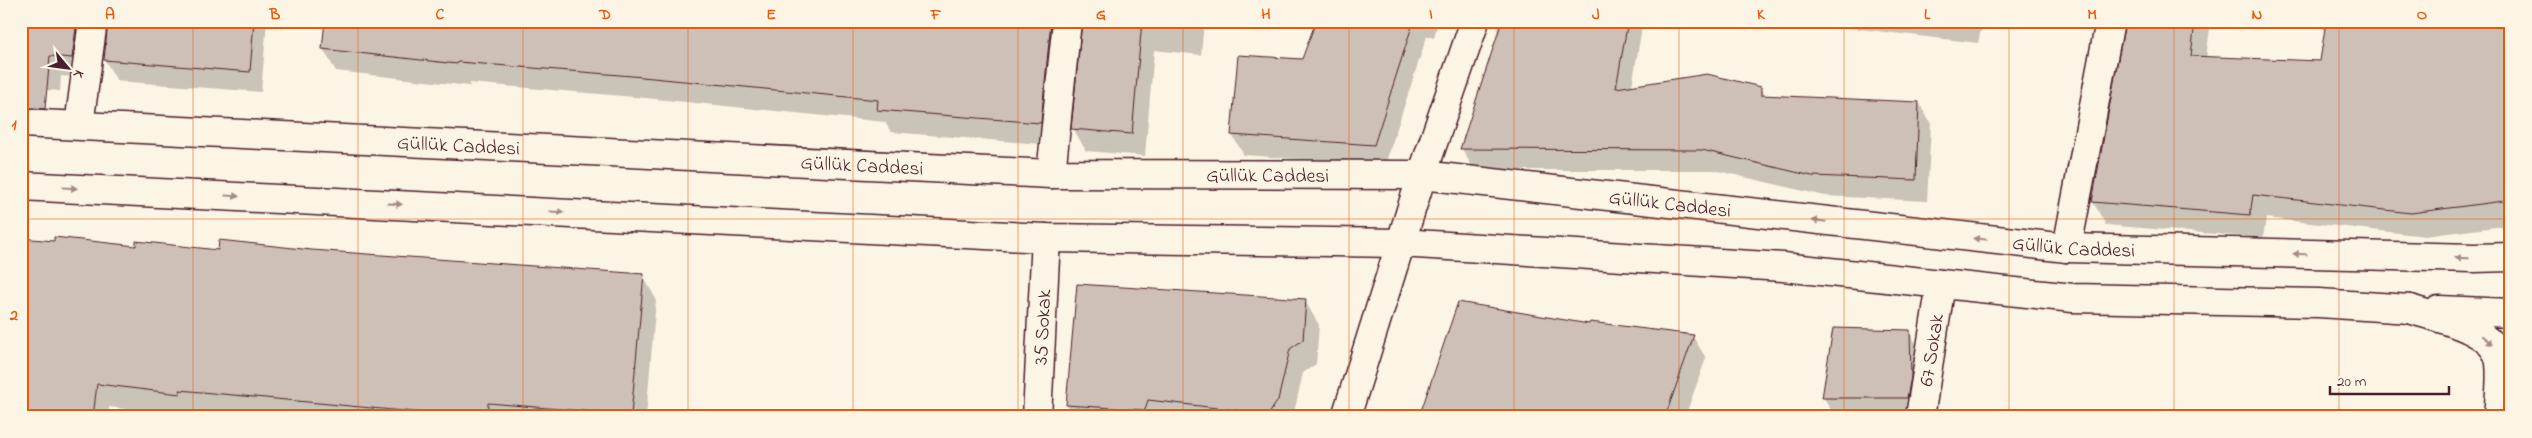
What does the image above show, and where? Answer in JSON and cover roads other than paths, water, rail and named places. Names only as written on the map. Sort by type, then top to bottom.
[{"type":"main road","points":[[78,125],[93,21]]},
{"type":"main road","points":[[1051,174],[1067,21]]},
{"type":"main road","points":[[1346,417],[1422,175],[1476,21]]},
{"type":"main road","points":[[2067,248],[2110,21]]},
{"type":"main road","name":"Güllük Caddesi","points":[[21,123],[394,143],[1051,174],[1422,175],[2067,248],[2474,258],[2511,257]]},
{"type":"main road","points":[[21,186],[1046,238],[1400,243],[1783,267],[2072,298],[2319,303],[2511,313]]},
{"type":"main road","name":"35 Sokak","points":[[1037,417],[1046,238]]},
{"type":"main road","name":"67 Sokak","points":[[1920,417],[1941,284]]},
{"type":"main road","points":[[2410,309],[2468,329],[2482,335],[2492,344],[2500,359],[2498,417]]},
{"type":"main road","points":[[2502,417],[2511,400]]}]
